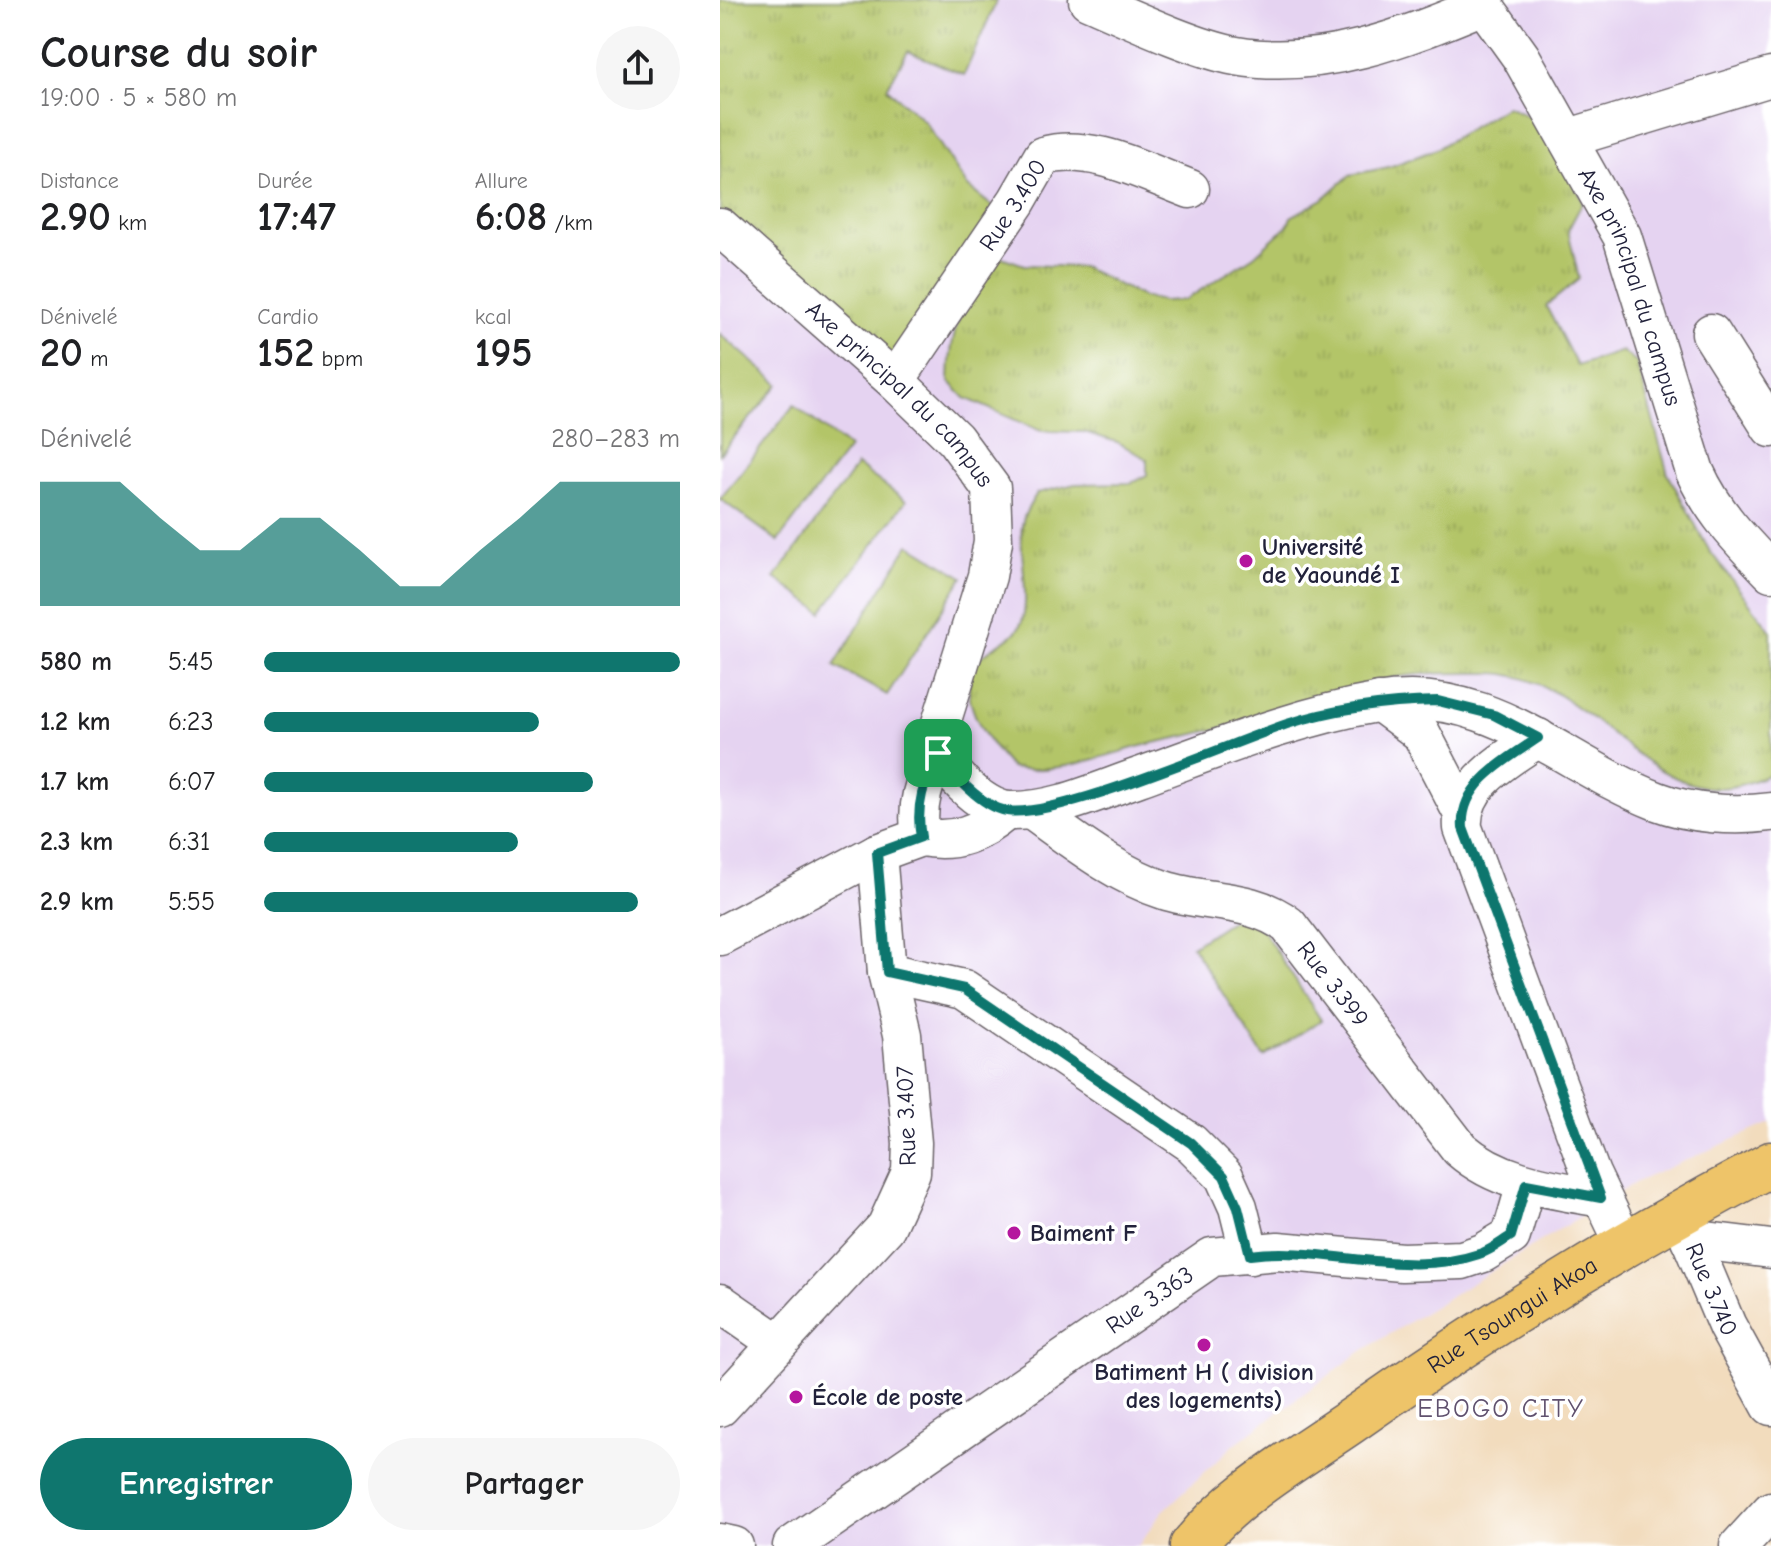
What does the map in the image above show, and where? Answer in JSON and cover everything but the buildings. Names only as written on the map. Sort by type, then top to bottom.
[{"type":"main road","name":"Rue Tsoungui Akoa","points":[[1192,1546],[1280,1470],[1440,1358],[1624,1243],[1685,1226],[1771,1164]]},
{"type":"street","points":[[1088,0],[1234,56],[1288,62],[1347,53],[1426,28],[1482,2]]},
{"type":"street","name":"Axe principal du campus","points":[[1482,2],[1521,57],[1622,236],[1695,472],[1707,500],[1771,572]]},
{"type":"street","points":[[1569,138],[1771,77]]},
{"type":"street","name":"Rue 3.400","points":[[895,381],[1017,201],[1043,156],[1062,151],[1084,151],[1190,189]]},
{"type":"street","name":"Axe principal du campus","points":[[720,227],[895,381],[955,439],[991,488],[993,541],[987,576],[942,717],[936,739],[938,753],[923,783],[918,806],[921,837]]},
{"type":"street","points":[[1711,333],[1771,428]]},
{"type":"street","points":[[720,936],[877,853],[921,837],[957,839],[1018,810],[1080,798],[1291,723],[1379,702],[1438,701],[1466,706],[1538,738],[1657,801],[1703,812],[1750,815],[1771,812]]},
{"type":"street","points":[[1379,702],[1421,733],[1462,812],[1471,854],[1601,1198],[1624,1243]]},
{"type":"street","points":[[1462,812],[1484,777],[1538,738]]},
{"type":"street","points":[[938,753],[958,780],[1018,810]]},
{"type":"street","name":"Rue 3.399","points":[[1018,810],[1139,880],[1165,891],[1247,905],[1280,919],[1460,1149],[1477,1164],[1526,1184],[1601,1198]]},
{"type":"street","name":"Rue 3.407","points":[[720,1407],[886,1227],[911,1172],[912,1143],[902,1035],[887,972],[877,853]]},
{"type":"street","points":[[887,972],[964,989],[1191,1143],[1224,1176],[1238,1207],[1250,1255]]},
{"type":"street","name":"Rue 3.363","points":[[792,1546],[1212,1257],[1278,1251],[1402,1262],[1462,1260],[1483,1253],[1511,1236],[1526,1184]]},
{"type":"street","points":[[1685,1226],[1771,1249]]},
{"type":"street","name":"Rue 3.740","points":[[1685,1226],[1727,1326],[1771,1406]]},
{"type":"street","points":[[720,1303],[778,1343]]},
{"type":"street","points":[[1739,1546],[1771,1511]]},
{"type":"street","points":[[720,1543],[734,1546]]},
{"type":"shaded area","name":"Université de Yaoundé I","points":[[720,0],[1771,0],[1771,1123],[1636,1182],[1362,1351],[1236,1443],[1162,1512],[1138,1546],[720,1546]]},
{"type":"green space","points":[[720,0],[997,0],[964,75],[908,51],[887,88],[925,122],[968,187],[1006,217],[895,381],[720,227]]},
{"type":"green space","points":[[1507,106],[1523,113],[1547,133],[1583,202],[1568,230],[1579,279],[1546,306],[1577,366],[1622,351],[1637,363],[1668,474],[1709,550],[1771,631],[1771,774],[1726,788],[1689,783],[1661,770],[1634,752],[1553,691],[1523,678],[1490,673],[1425,674],[1387,679],[1280,713],[1077,764],[1045,769],[1011,768],[983,732],[971,702],[969,687],[971,673],[979,659],[1010,637],[1023,618],[1025,594],[1021,541],[1025,514],[1037,493],[1075,484],[1131,483],[1147,475],[1147,459],[1117,442],[1084,432],[1041,431],[965,398],[949,381],[952,346],[960,314],[993,254],[1024,265],[1083,267],[1143,297],[1163,301],[1185,300],[1254,256],[1288,225],[1291,217],[1323,199],[1350,175],[1389,167],[1434,150]]},
{"type":"green space","points":[[720,334],[779,384],[720,454]]},
{"type":"green space","points":[[794,405],[849,448],[778,541],[720,499]]},
{"type":"green space","points":[[857,465],[906,501],[822,612],[775,578]]},
{"type":"green space","points":[[909,544],[963,577],[887,695],[834,666]]},
{"type":"green space","points":[[1249,909],[1321,1020],[1264,1057],[1192,946]]},
{"type":"place","name":"Université de Yaoundé I","points":[[1246,561]]},
{"type":"place","name":"Baiment F","points":[[1014,1233]]},
{"type":"place","name":"Batiment H ( division des logements)","points":[[1204,1345]]},
{"type":"place","name":"École de poste","points":[[796,1397]]},
{"type":"district","name":"EBOGO CITY","points":[[1501,1408]]},
{"type":"route","points":[[1438,701],[1466,706],[1494,715],[1538,738],[1484,777],[1462,812],[1463,828],[1601,1198],[1526,1184],[1511,1236],[1483,1253],[1462,1260],[1402,1262],[1278,1251],[1250,1255],[1238,1207],[1224,1176],[1191,1143],[964,989],[887,972],[877,853],[921,837],[918,806],[923,783],[938,753],[958,780],[1006,811],[1031,810],[1080,798],[1291,723],[1379,702],[1438,701]]}]
